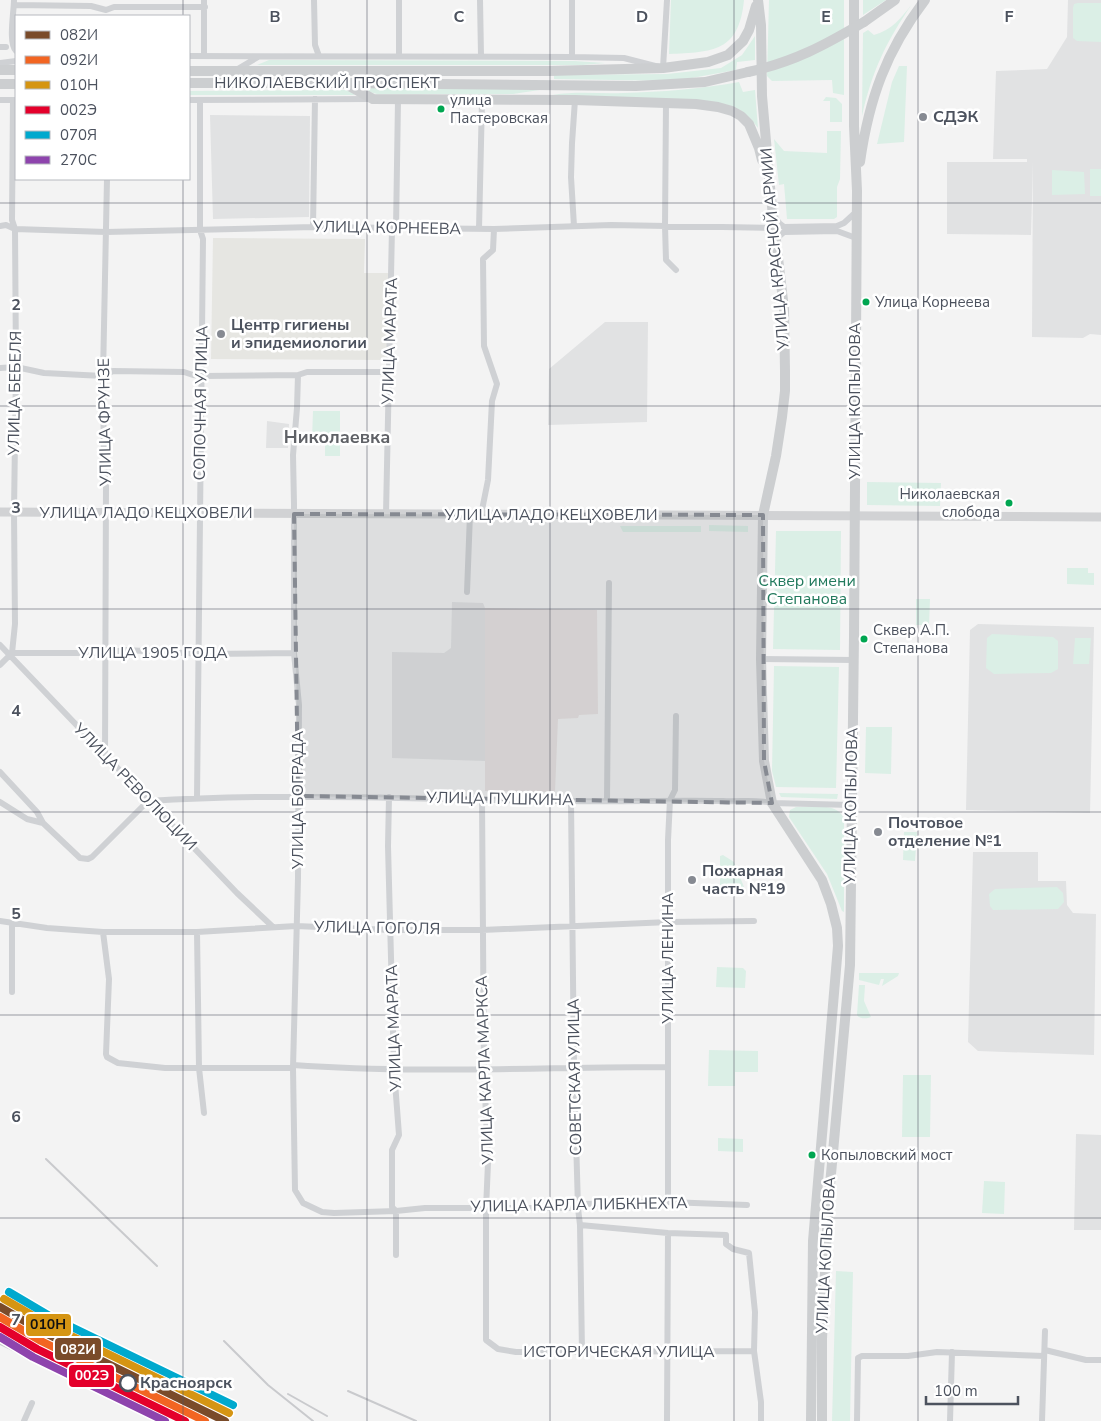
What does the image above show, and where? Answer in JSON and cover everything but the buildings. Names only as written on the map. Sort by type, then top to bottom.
[{"type":"main road","name":"НИКОЛАЕВСКИЙ ПРОСПЕКТ","points":[[190,71],[549,71],[664,68],[708,62],[728,55],[739,45],[749,30],[758,0]]},
{"type":"main road","name":"УЛИЦА КРАСНОЙ АРМИИ","points":[[758,0],[761,25],[762,105],[784,309],[785,391],[776,456],[763,515],[761,659],[764,761],[772,802],[822,880],[837,928]]},
{"type":"main road","name":"УЛИЦА КОПЫЛОВА","points":[[822,1421],[823,1320],[828,1207],[850,965],[855,517],[856,190],[854,0]]},
{"type":"main road","name":"НИКОЛАЕВСКИЙ ПРОСПЕКТ","points":[[190,83],[567,84],[636,86],[704,82],[765,68],[810,53],[864,22],[895,0]]},
{"type":"main road","name":"УЛИЦА КОПЫЛОВА","points":[[856,190],[867,121],[875,91],[894,46],[904,28],[925,0]]},
{"type":"main road","points":[[0,70],[15,70]]},
{"type":"main road","points":[[343,83],[373,99]]},
{"type":"main road","points":[[0,84],[15,84]]},
{"type":"main road","points":[[517,99],[587,86]]},
{"type":"main road","name":"НИКОЛАЕВСКИЙ ПРОСПЕКТ","points":[[373,99],[575,100],[718,107],[732,111],[749,124],[759,148],[771,198]]},
{"type":"main road","name":"УЛИЦА ЛАДО КЕЦХОВЕЛИ","points":[[0,512],[1101,517]]},
{"type":"main road","name":"УЛИЦА КОПЫЛОВА","points":[[811,1421],[813,1241],[834,1004],[838,946],[837,928]]},
{"type":"street","points":[[314,0],[315,45],[319,56]]},
{"type":"street","points":[[399,0],[399,56]]},
{"type":"street","points":[[480,0],[481,56]]},
{"type":"street","points":[[572,0],[572,57]]},
{"type":"street","points":[[190,56],[624,58],[664,68],[667,0]]},
{"type":"street","points":[[15,50],[12,41],[14,3],[91,6],[106,13],[114,7],[205,4],[204,55]]},
{"type":"street","points":[[233,72],[259,56]]},
{"type":"street","points":[[0,63],[15,61]]},
{"type":"street","points":[[313,227],[315,99]]},
{"type":"street","points":[[190,100],[373,99]]},
{"type":"street","points":[[0,100],[15,100]]},
{"type":"street","name":"УЛИЦА БЕБЕЛЯ","points":[[11,654],[15,624],[15,229],[12,220],[15,100]]},
{"type":"street","name":"СОПОЧНАЯ УЛИЦА","points":[[197,798],[203,239],[200,230],[200,100]]},
{"type":"street","name":"УЛИЦА МАРАТА","points":[[386,514],[388,372],[398,100]]},
{"type":"street","points":[[480,229],[482,100]]},
{"type":"street","points":[[574,226],[571,177],[575,100]]},
{"type":"street","points":[[666,103],[666,260],[676,270]]},
{"type":"street","name":"УЛИЦА ФРУНЗЕ","points":[[105,756],[106,512],[103,376],[107,180]]},
{"type":"street","points":[[774,215],[784,227],[837,226],[844,223],[856,212]]},
{"type":"street","name":"УЛИЦА КОРНЕЕВА","points":[[0,226],[6,225],[15,229],[106,232],[313,227],[494,229],[574,226],[665,226],[776,234],[784,232],[837,231],[856,238]]},
{"type":"street","points":[[481,514],[488,480],[492,401],[497,384],[484,346],[483,259],[493,250],[494,229]]},
{"type":"street","points":[[0,368],[16,367],[44,373],[103,376],[113,371],[184,372],[202,376],[298,375],[306,372],[388,372]]},
{"type":"street","name":"УЛИЦА БОГРАДА","points":[[298,375],[293,455],[294,653],[299,705],[298,878],[293,1066],[295,1190],[303,1203],[322,1212]]},
{"type":"street","points":[[467,592],[470,514]]},
{"type":"street","points":[[607,800],[609,583]]},
{"type":"street","name":"УЛИЦА РЕВОЛЮЦИИ","points":[[0,645],[11,654],[105,756],[237,893],[273,927]]},
{"type":"street","name":"УЛИЦА 1905 ГОДА","points":[[11,654],[105,654],[125,650],[199,653],[294,653]]},
{"type":"street","points":[[0,665],[11,654]]},
{"type":"street","points":[[761,659],[854,660]]},
{"type":"street","name":"УЛИЦА ЛЕНИНА","points":[[668,1202],[668,858],[670,800],[675,790],[676,716]]},
{"type":"street","points":[[0,772],[37,812],[43,823],[80,858],[88,859],[92,857],[148,801]]},
{"type":"street","name":"УЛИЦА ПУШКИНА","points":[[148,801],[298,796],[571,802],[607,800],[741,802],[762,800],[852,805]]},
{"type":"street","name":"УЛИЦА МАРАТА","points":[[389,797],[394,1069],[399,1135],[392,1150],[392,1207],[396,1211],[396,1255]]},
{"type":"street","name":"УЛИЦА КАРЛА МАРКСА","points":[[482,800],[484,1070],[488,1164],[486,1340]]},
{"type":"street","points":[[0,802],[27,818],[43,823]]},
{"type":"street","name":"СОВЕТСКАЯ УЛИЦА","points":[[571,802],[574,1068],[580,1225],[582,1352]]},
{"type":"street","name":"УЛИЦА ГОГОЛЯ","points":[[0,920],[48,928],[103,932],[197,932],[296,926],[391,930],[482,930],[668,922],[754,921]]},
{"type":"street","points":[[12,923],[12,992]]},
{"type":"street","points":[[103,932],[109,979],[106,1054],[107,1057],[118,1063],[165,1068],[293,1066],[484,1070],[668,1067]]},
{"type":"street","points":[[197,932],[199,1068],[204,1113]]},
{"type":"street","name":"УЛИЦА КАРЛА ЛИБКНЕХТА","points":[[322,1212],[396,1211],[425,1208],[578,1208],[582,1204],[668,1202],[747,1205]]},
{"type":"street","name":"УЛИЦА КАРЛА ЛИБКНЕХТА","points":[[580,1225],[668,1233]]},
{"type":"street","points":[[667,1421],[668,1233],[726,1235],[726,1244],[729,1248],[749,1253],[755,1312],[754,1352],[761,1402],[760,1421]]},
{"type":"street","points":[[1042,1421],[1045,1331]]},
{"type":"street","name":"ИСТОРИЧЕСКАЯ УЛИЦА","points":[[486,1340],[498,1348],[516,1352],[754,1352]]},
{"type":"street","points":[[857,1421],[858,1358],[862,1356],[908,1356],[937,1352],[1044,1353],[1086,1360],[1101,1360]]},
{"type":"street","points":[[950,1421],[952,1352]]},
{"type":"street","points":[[24,1421],[32,1403]]},
{"type":"highlighted area","points":[[294,514],[763,515],[764,761],[772,803],[298,796]]},
{"type":"shaded area","points":[[1068,0],[1101,0],[1101,335],[1090,334],[1083,338],[1032,337],[1033,162],[1031,235],[947,234],[947,162],[1027,162],[1027,159],[993,159],[996,71],[1047,69],[1067,37]]},
{"type":"shaded area","points":[[210,115],[310,116],[309,217],[213,219]]},
{"type":"shaded area","points":[[213,238],[365,239],[364,273],[388,273],[387,360],[211,359]]},
{"type":"shaded area","points":[[605,322],[648,322],[647,422],[548,425],[549,369]]},
{"type":"shaded area","points":[[267,421],[289,424],[288,448],[266,448]]},
{"type":"shaded area","points":[[452,602],[483,603],[485,608],[485,761],[392,758],[392,652],[444,653],[451,648]]},
{"type":"shaded area","points":[[485,608],[597,610],[598,714],[558,719],[555,792],[485,791]]},
{"type":"shaded area","points":[[978,624],[1094,627],[1090,813],[966,810],[970,630]]},
{"type":"shaded area","points":[[973,852],[1038,852],[1038,881],[1066,881],[1067,905],[1073,913],[1096,914],[1094,1055],[978,1051],[968,1042]]},
{"type":"shaded area","points":[[1076,1134],[1101,1135],[1101,1230],[1074,1230]]},
{"type":"green space","points":[[671,0],[744,0],[736,30],[730,39],[721,46],[699,52],[669,54]]},
{"type":"green space","points":[[769,0],[844,0],[844,95],[833,93],[832,80],[772,81],[767,76]]},
{"type":"green space","points":[[863,0],[886,0],[863,15]]},
{"type":"green space","points":[[1101,3],[1101,42],[1077,41],[1073,38],[1073,8],[1074,4]]},
{"type":"green space","points":[[912,4],[881,57],[870,85],[862,116],[863,33],[868,30],[874,35],[886,30],[900,19]]},
{"type":"green space","points":[[755,36],[755,60],[737,62],[736,70],[675,81],[554,79],[554,75],[667,74],[721,68],[742,55]]},
{"type":"green space","points":[[269,60],[574,61],[605,63],[583,65],[257,65]]},
{"type":"green space","points":[[899,66],[907,66],[904,142],[877,144],[892,82]]},
{"type":"green space","points":[[739,82],[743,92],[755,90],[758,128],[742,111],[723,104],[707,101],[553,95],[667,91]]},
{"type":"green space","points":[[359,87],[546,89],[513,94],[377,94]]},
{"type":"green space","points":[[348,90],[355,95],[190,95],[190,91]]},
{"type":"green space","points":[[826,97],[836,98],[842,104],[842,122],[830,122],[830,101],[823,101]]},
{"type":"green space","points":[[827,131],[841,131],[837,217],[834,219],[787,219],[784,184],[779,185],[774,139],[784,151],[827,153]]},
{"type":"green space","points":[[1090,169],[1101,169],[1101,196],[1090,196]]},
{"type":"green space","points":[[1052,170],[1084,172],[1085,194],[1052,195]]},
{"type":"green space","points":[[313,411],[340,411],[340,456],[325,456],[325,439],[312,439]]},
{"type":"green space","points":[[867,482],[941,483],[940,506],[867,505]]},
{"type":"green space","points":[[709,525],[748,526],[748,532],[709,531]]},
{"type":"green space","points":[[620,526],[701,526],[701,532],[623,532]]},
{"type":"green space","name":"Сквер имени Степанова","points":[[776,531],[841,531],[840,650],[773,649]]},
{"type":"green space","points":[[1067,568],[1088,568],[1088,573],[1094,573],[1094,585],[1067,584]]},
{"type":"green space","points":[[916,599],[930,599],[929,625],[916,625]]},
{"type":"green space","points":[[992,634],[1053,637],[1058,641],[1058,669],[1051,673],[994,674],[986,668],[987,638]]},
{"type":"green space","points":[[1075,638],[1091,638],[1089,664],[1073,664]]},
{"type":"green space","points":[[774,666],[839,667],[836,788],[776,787],[772,771]]},
{"type":"green space","points":[[866,727],[892,727],[891,774],[865,773]]},
{"type":"green space","points":[[779,793],[838,794],[837,799],[781,797]]},
{"type":"green space","points":[[796,807],[831,808],[841,814],[844,820],[844,912],[827,874],[789,817],[790,810]]},
{"type":"green space","points":[[904,832],[917,832],[915,861],[903,860]]},
{"type":"green space","points":[[723,855],[734,862],[744,887],[744,893],[739,896],[723,895],[720,886],[720,856]]},
{"type":"green space","points":[[1057,887],[1063,893],[1064,902],[1058,909],[993,910],[990,906],[989,894],[995,889]]},
{"type":"green space","points":[[717,967],[743,968],[746,971],[745,988],[716,987]]},
{"type":"green space","points":[[859,973],[899,973],[898,976],[882,986],[884,979],[881,979],[879,985],[859,980]]},
{"type":"green space","points":[[859,985],[865,985],[864,1001],[871,1017],[869,1018],[861,1018],[857,1015]]},
{"type":"green space","points":[[709,1050],[758,1051],[758,1072],[735,1072],[735,1086],[708,1086]]},
{"type":"green space","points":[[903,1075],[931,1075],[930,1137],[902,1137]]},
{"type":"green space","points":[[718,1138],[743,1139],[743,1152],[718,1151]]},
{"type":"green space","points":[[984,1181],[1005,1182],[1004,1214],[982,1213]]},
{"type":"green space","points":[[836,1271],[853,1272],[850,1421],[832,1421]]},
{"type":"railway","points":[[46,1159],[157,1266]]},
{"type":"railway","points":[[224,1341],[268,1385],[313,1421]]},
{"type":"railway","points":[[0,1344],[40,1363]]},
{"type":"railway","points":[[348,1391],[416,1421]]},
{"type":"railway","points":[[288,1394],[327,1416]]},
{"type":"transit line","name":"070Я","points":[[9,1292],[53,1318],[233,1405]]},
{"type":"transit line","name":"010Н","points":[[4,1299],[49,1325],[229,1413]]},
{"type":"transit line","name":"082И","points":[[0,1307],[45,1333],[225,1421]]},
{"type":"transit line","name":"092И","points":[[0,1317],[41,1341],[205,1421]]},
{"type":"transit line","name":"002Э","points":[[0,1327],[37,1349],[185,1421]]},
{"type":"transit line","name":"270С","points":[[0,1337],[33,1357],[165,1421]]},
{"type":"place","name":"улица Пастеровская","points":[[441,109]]},
{"type":"place","name":"СДЭК","points":[[923,117]]},
{"type":"place","name":"Улица Корнеева","points":[[866,302]]},
{"type":"place","name":"Центр гигиены и эпидемиологии","points":[[221,334]]},
{"type":"place","name":"Николаевская слобода","points":[[1009,503]]},
{"type":"place","name":"Сквер А.П. Степанова","points":[[864,639]]},
{"type":"place","name":"Почтовое отделение №1","points":[[878,832]]},
{"type":"place","name":"Пожарная часть №19","points":[[692,880]]},
{"type":"place","name":"Копыловский мост","points":[[812,1155]]},
{"type":"place","name":"Красноярск","points":[[128,1383]]},
{"type":"district","name":"Николаевка","points":[[337,437]]}]
